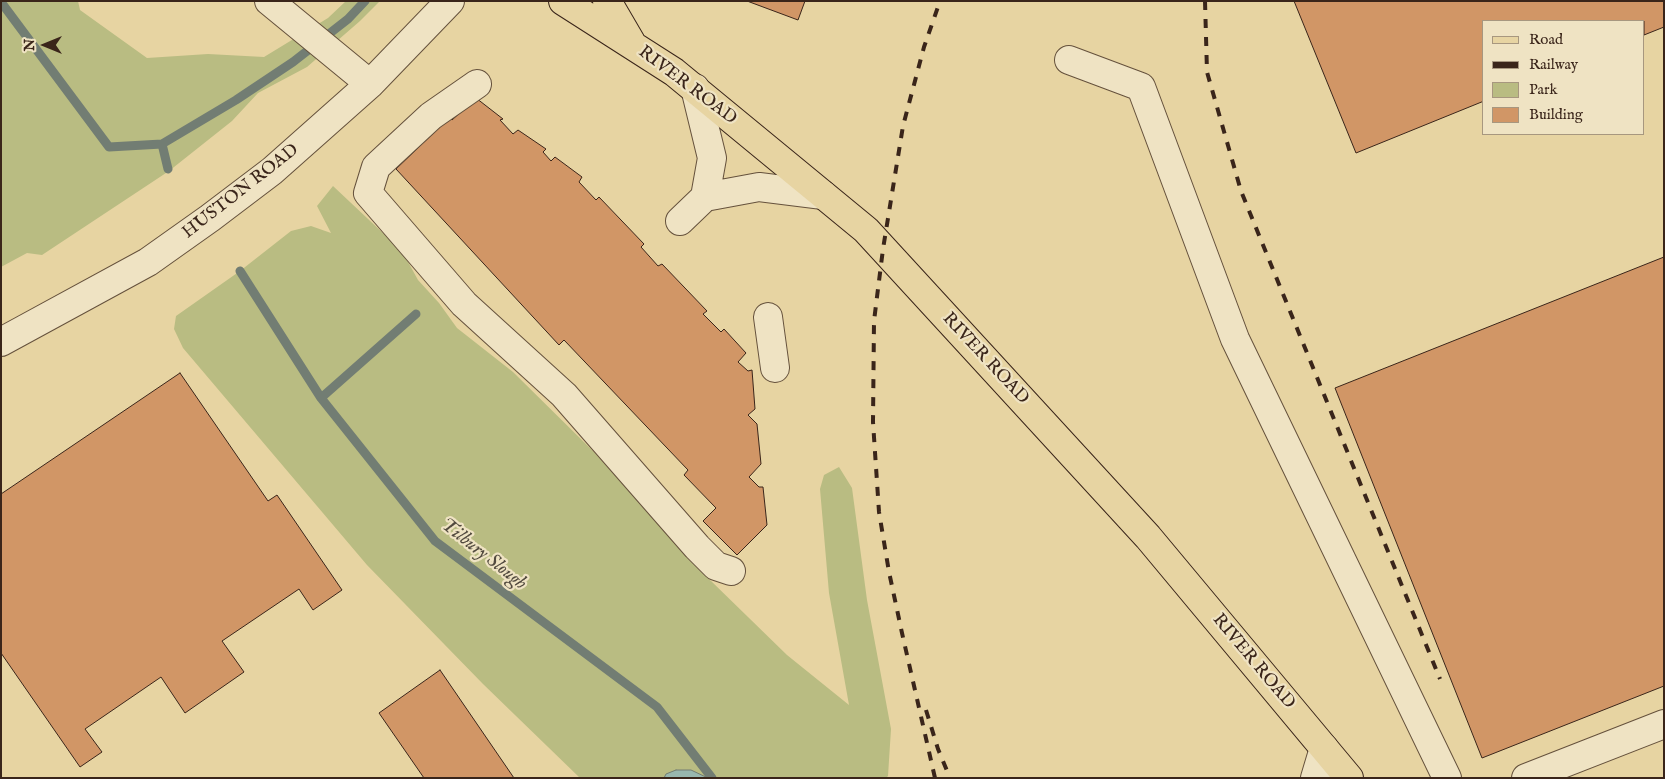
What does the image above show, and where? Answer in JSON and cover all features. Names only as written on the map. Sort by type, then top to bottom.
[{"type":"main road","name":"RIVER ROAD","points":[[563,1],[674,72],[866,230],[1148,537],[1349,778]]},
{"type":"main road","points":[[606,1],[633,45]]},
{"type":"street","name":"HUSTON ROAD","points":[[1,342],[148,262],[272,171],[370,84],[450,1]]},
{"type":"street","points":[[274,5],[370,84]]},
{"type":"street","points":[[1069,60],[1141,87],[1235,338],[1447,778]]},
{"type":"street","points":[[477,84],[431,116],[376,167],[368,193],[464,304],[564,395],[697,547],[716,566],[731,571]]},
{"type":"street","points":[[695,88],[712,158],[705,197]]},
{"type":"street","points":[[680,221],[705,197],[759,187],[823,195]]},
{"type":"street","points":[[768,317],[775,368]]},
{"type":"street","points":[[1526,778],[1664,724]]},
{"type":"street","points":[[1315,778],[1324,748]]},
{"type":"green space","points":[[1,1],[78,1],[80,10],[147,58],[208,54],[264,57],[328,18],[346,1],[380,1],[307,67],[258,93],[232,121],[169,171],[42,255],[27,253],[1,267]]},
{"type":"green space","points":[[333,186],[402,251],[418,280],[439,303],[457,328],[513,372],[592,450],[709,579],[787,655],[849,705],[829,593],[820,489],[824,475],[839,467],[852,488],[867,600],[891,729],[888,776],[886,778],[580,778],[483,684],[367,565],[183,348],[174,329],[176,316],[240,271],[291,231],[311,226],[331,233],[317,206]]},
{"type":"water","points":[[676,770],[691,770],[708,778],[664,778],[666,774]]},
{"type":"building","points":[[747,1],[805,1],[798,20]]},
{"type":"building","points":[[1294,1],[1664,1],[1664,27],[1645,35],[1645,20],[1482,20],[1482,102],[1356,153]]},
{"type":"building","points":[[476,98],[503,119],[500,120],[513,134],[518,130],[546,149],[543,152],[551,161],[555,157],[582,177],[579,182],[596,200],[599,197],[644,244],[641,247],[658,266],[662,264],[707,311],[703,314],[721,332],[724,329],[746,353],[738,362],[748,371],[752,370],[755,409],[748,415],[757,424],[761,464],[749,477],[759,487],[763,487],[767,525],[737,555],[703,521],[716,508],[684,475],[688,470],[564,340],[559,345],[396,169],[450,117],[452,120]]},
{"type":"building","points":[[1664,257],[1664,686],[1482,758],[1335,388]]},
{"type":"building","points":[[180,373],[268,501],[277,495],[342,590],[313,610],[299,589],[222,641],[244,672],[185,713],[161,677],[85,729],[102,752],[80,767],[1,653],[1,494]]},
{"type":"building","points":[[440,670],[514,778],[424,778],[379,713]]},
{"type":"waterway","points":[[162,144],[236,100],[293,62],[348,19],[365,1]]},
{"type":"waterway","name":"Tilbury Slough","points":[[1,2],[109,147],[162,144],[168,169]]},
{"type":"waterway","name":"Tilbury Slough","points":[[240,271],[321,398],[435,541],[657,707],[712,778]]},
{"type":"waterway","points":[[321,398],[416,314]]},
{"type":"railway","points":[[935,778],[889,572],[879,512],[873,422],[874,321],[883,249],[903,126],[924,47],[940,1]]},
{"type":"railway","points":[[1205,1],[1207,72],[1241,191],[1440,679]]},
{"type":"railway","points":[[926,710],[938,749],[950,778]]}]
